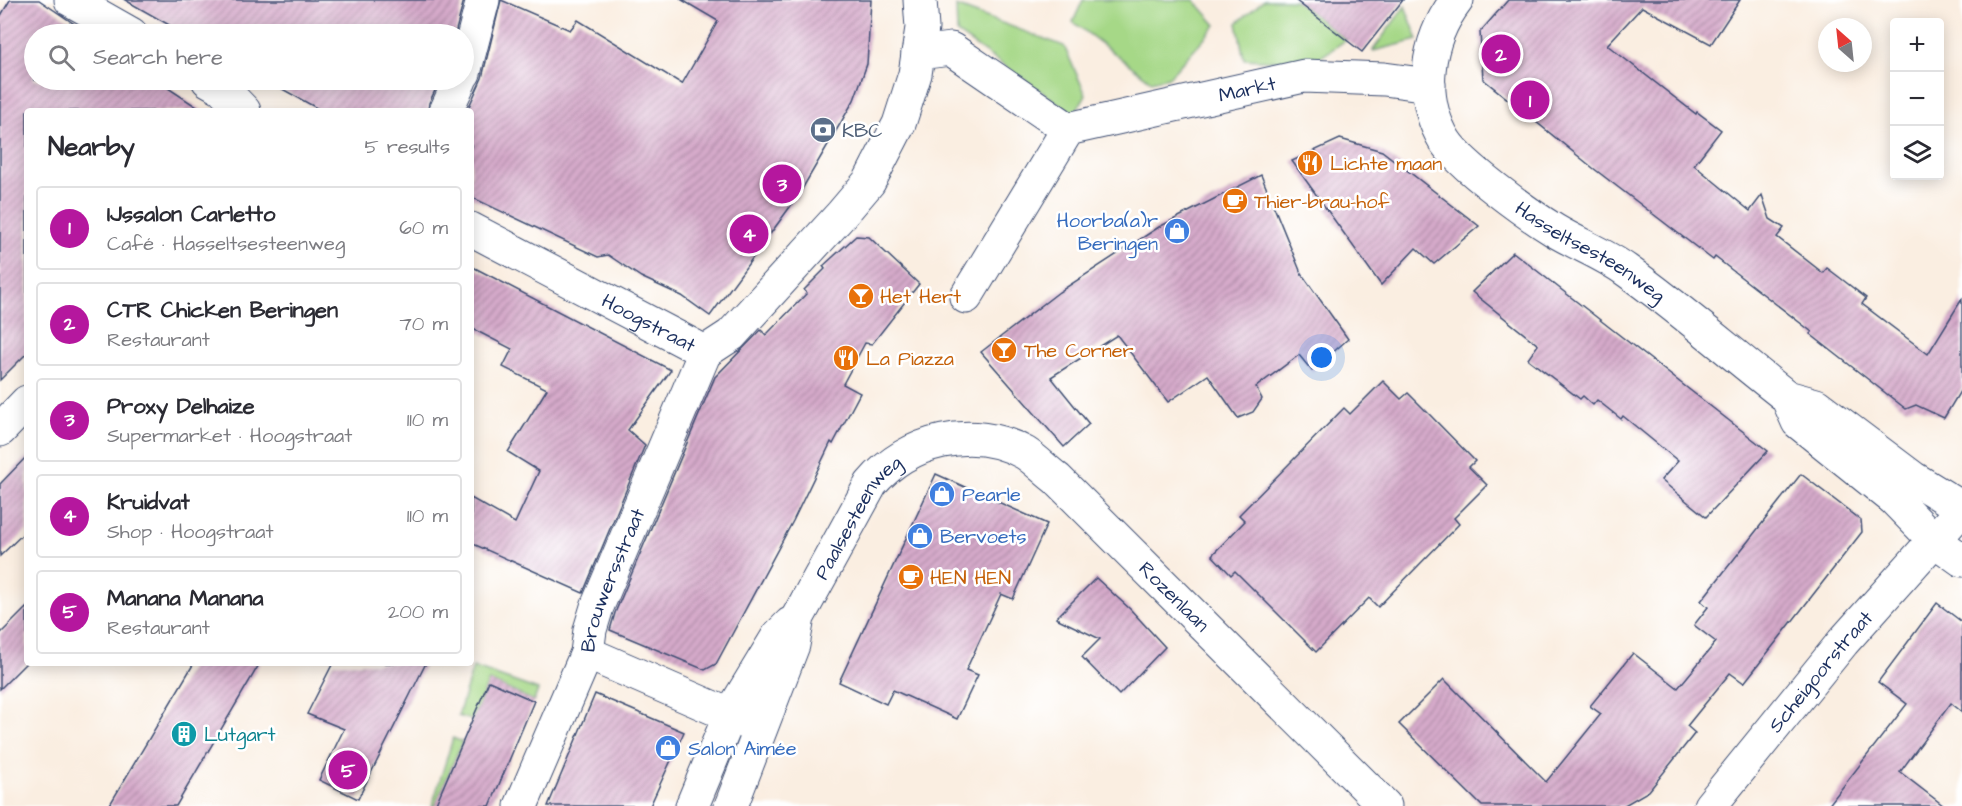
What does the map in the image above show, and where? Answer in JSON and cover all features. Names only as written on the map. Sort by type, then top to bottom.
[{"type":"street","points":[[71,0],[113,24]]},
{"type":"street","points":[[474,35],[483,0]]},
{"type":"street","points":[[920,0],[921,28],[918,53],[951,49],[1068,129],[966,297]]},
{"type":"street","name":"Hasseltsesteenweg","points":[[1457,0],[1446,15],[1436,37],[1429,67],[1429,85],[1431,108],[1437,124],[1446,142],[1462,160],[1552,229],[1624,268],[1787,397],[1816,405],[1913,478],[1962,509]]},
{"type":"street","name":"Hoogstraat","points":[[474,231],[705,352],[731,335],[869,182],[899,123],[915,74],[918,53]]},
{"type":"street","name":"Markt","points":[[1068,129],[1304,76],[1384,79],[1429,85]]},
{"type":"street","points":[[224,90],[241,108]]},
{"type":"street","points":[[447,108],[455,90]]},
{"type":"street","name":"Brouwersstraat","points":[[521,806],[587,653],[590,630],[597,607],[705,352]]},
{"type":"street","name":"Hasseltsesteenweg","points":[[1787,397],[1798,422],[1894,499],[1934,540],[1962,560]]},
{"type":"street","points":[[0,429],[24,405]]},
{"type":"street","name":"Rozenlaan","points":[[940,441],[985,439],[1027,454],[1057,479],[1384,806]]},
{"type":"street","name":"Paalsesteenweg","points":[[692,806],[730,714],[778,636],[798,617],[871,484],[900,457],[925,445],[940,441]]},
{"type":"street","name":"Scheigoorstraat","points":[[1710,806],[1843,642],[1962,509]]},
{"type":"street","name":"Paalsesteenweg","points":[[731,806],[794,645],[798,617]]},
{"type":"street","points":[[587,653],[763,729]]},
{"type":"green space","points":[[1083,0],[1194,0],[1216,25],[1169,77],[1151,81],[1073,22]]},
{"type":"green space","points":[[1264,0],[1295,0],[1346,40],[1312,63],[1244,59],[1237,23]]},
{"type":"green space","points":[[956,6],[1064,46],[1086,95],[1074,114],[957,33]]},
{"type":"green space","points":[[1405,6],[1418,40],[1373,51],[1373,50]]},
{"type":"green space","points":[[473,667],[538,690],[534,701],[489,681],[472,720],[458,716]]},
{"type":"green space","points":[[453,738],[462,742],[435,806],[432,806]]},
{"type":"building","points":[[10,0],[39,0],[74,24],[24,24],[24,90],[171,90],[198,108],[24,108],[24,356],[0,380],[0,17]]},
{"type":"building","points":[[125,0],[464,0],[458,24],[167,24]]},
{"type":"building","points":[[501,0],[570,30],[578,20],[682,84],[718,21],[682,0],[871,0],[867,64],[854,100],[798,196],[710,316],[682,296],[641,277],[608,255],[598,257],[474,198],[474,108],[468,108],[482,78]]},
{"type":"building","points":[[1295,0],[1403,0],[1362,52]]},
{"type":"building","points":[[1508,0],[1740,0],[1711,44],[1642,7],[1607,45],[1696,114],[1697,112],[1721,130],[1694,165],[1750,211],[1762,195],[1770,219],[1784,228],[1777,237],[1823,273],[1827,268],[1839,277],[1866,298],[1862,304],[1928,354],[1962,299],[1962,388],[1944,418],[1916,405],[1906,409],[1810,334],[1812,332],[1715,257],[1713,260],[1593,168],[1483,79],[1480,32]]},
{"type":"building","points":[[284,90],[435,90],[428,108],[317,108]]},
{"type":"building","points":[[1340,139],[1382,151],[1479,226],[1434,264],[1416,248],[1381,285],[1292,161]]},
{"type":"building","points":[[1261,175],[1301,273],[1348,339],[1312,371],[1299,355],[1256,387],[1262,399],[1253,412],[1238,418],[1208,375],[1168,402],[1117,335],[1051,377],[1089,424],[1064,447],[981,352],[1059,292],[1159,227]]},
{"type":"building","points":[[856,236],[869,237],[919,284],[872,344],[865,343],[843,384],[860,393],[833,444],[831,442],[793,521],[716,664],[705,670],[610,630],[615,613],[715,377],[761,330],[766,335],[807,293],[804,290],[825,269],[823,266]]},
{"type":"building","points":[[1513,252],[1768,451],[1706,517],[1661,480],[1678,461],[1623,416],[1621,419],[1597,400],[1593,405],[1583,396],[1580,399],[1528,359],[1538,345],[1472,292]]},
{"type":"building","points":[[474,268],[671,370],[628,430],[645,445],[583,593],[474,544],[474,500],[515,523],[539,471],[508,452],[547,389],[503,367],[512,349],[474,330]]},
{"type":"building","points":[[1383,381],[1401,399],[1408,393],[1430,415],[1475,461],[1469,467],[1487,485],[1454,518],[1459,524],[1378,607],[1369,598],[1316,652],[1235,571],[1231,575],[1212,555],[1245,521],[1239,515],[1344,408],[1350,414]]},
{"type":"building","points":[[24,459],[24,533],[0,556],[0,484]]},
{"type":"building","points":[[936,474],[1047,524],[1013,599],[1001,594],[966,670],[978,675],[957,719],[893,690],[886,704],[839,682]]},
{"type":"building","points":[[1801,474],[1861,520],[1862,532],[1744,683],[1730,673],[1687,726],[1695,733],[1649,791],[1623,806],[1482,806],[1399,724],[1444,679],[1546,782],[1601,714],[1590,706],[1633,653],[1678,688],[1716,642],[1694,625],[1708,607],[1701,601]]},
{"type":"building","points":[[1096,578],[1130,609],[1165,647],[1119,695],[1082,657],[1100,639],[1056,618]]},
{"type":"building","points":[[1937,603],[1962,622],[1962,712],[1951,703],[1900,772],[1944,806],[1828,806],[1907,704],[1878,682]]},
{"type":"building","points":[[24,610],[24,665],[0,689],[0,634]]},
{"type":"building","name":"Lutgart","points":[[192,666],[258,666],[176,806],[109,806]]},
{"type":"building","name":"Lutgart","points":[[331,666],[424,666],[358,799],[319,780],[344,729],[307,714]]},
{"type":"building","points":[[489,681],[534,701],[490,806],[435,806]]},
{"type":"building","points":[[595,694],[684,732],[650,806],[548,806]]},
{"type":"place","name":"CTR Chicken Beringen","points":[[1501,54]]},
{"type":"place","name":"IJssalon Carletto","points":[[1530,100]]},
{"type":"place","name":"KBC","points":[[823,130]]},
{"type":"place","name":"Lichte maan","points":[[1310,163]]},
{"type":"place","name":"Proxy Delhaize","points":[[782,184]]},
{"type":"place","name":"Thier-brau-hof","points":[[1235,201]]},
{"type":"place","name":"Hoorba(a)r Beringen","points":[[1177,231]]},
{"type":"place","name":"Kruidvat","points":[[749,234]]},
{"type":"place","name":"Het Hert","points":[[861,296]]},
{"type":"place","name":"The Corner","points":[[1004,350]]},
{"type":"place","name":"La Piazza","points":[[846,358]]},
{"type":"place","name":"Pearle","points":[[942,494]]},
{"type":"place","name":"Bervoets","points":[[920,536]]},
{"type":"place","name":"HEN HEN","points":[[911,577]]},
{"type":"place","name":"Lutgart","points":[[184,734]]},
{"type":"place","name":"Salon Aimée","points":[[668,748]]},
{"type":"place","name":"Manana Manana","points":[[348,770]]}]
